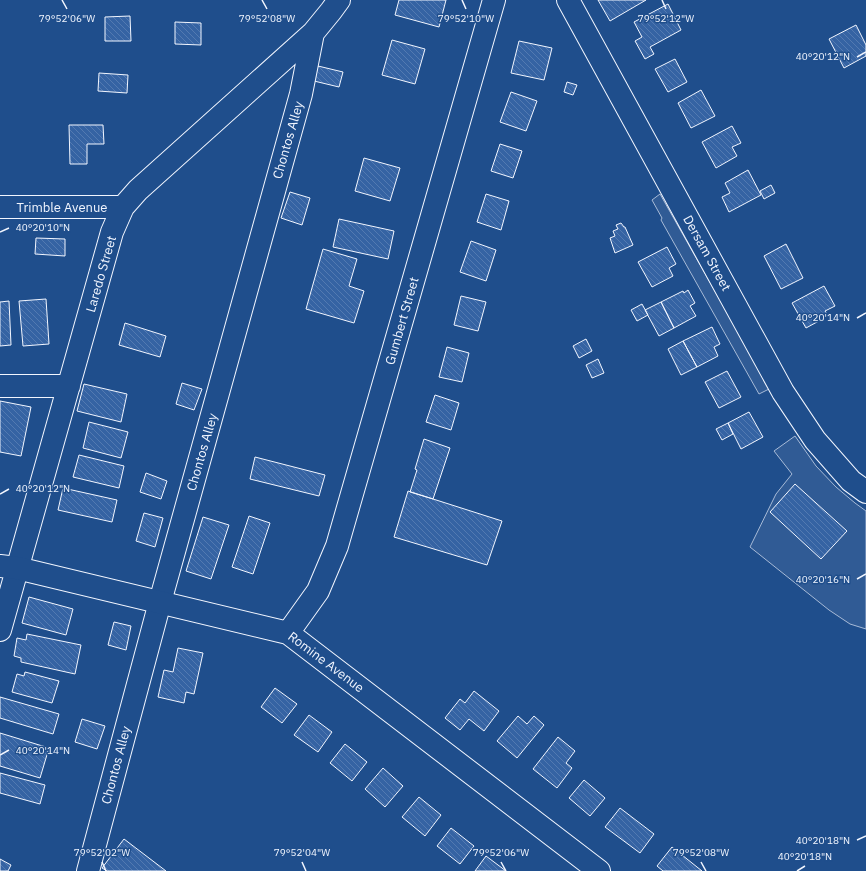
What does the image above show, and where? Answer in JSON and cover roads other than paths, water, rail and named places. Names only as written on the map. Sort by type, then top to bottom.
[{"type":"street","name":"Laredo Street","points":[[0,630],[9,567],[69,386],[112,232],[123,207],[138,190],[313,33],[339,0]]},
{"type":"street","name":"Gumbert Street","points":[[288,632],[318,592],[337,546],[494,0]]},
{"type":"street","name":"Dersam Street","points":[[568,0],[783,392],[815,440],[851,481],[866,492]]},
{"type":"street","name":"Chontos Alley","points":[[88,871],[160,602],[301,94],[313,33]]},
{"type":"street","name":"Trimble Avenue","points":[[0,207],[123,207]]},
{"type":"street","points":[[0,386],[69,386]]},
{"type":"street","name":"Romine Avenue","points":[[9,567],[288,632],[600,871]]}]
